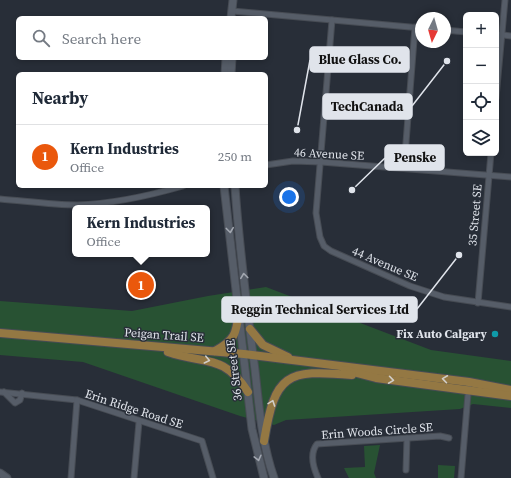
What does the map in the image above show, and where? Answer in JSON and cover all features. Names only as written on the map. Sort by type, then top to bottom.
[{"type":"main road","points":[[215,351],[233,339],[237,329],[239,313]]},
{"type":"main road","points":[[250,329],[263,345],[278,353],[304,362]]},
{"type":"main road","name":"Peigan Trail SE","points":[[0,333],[215,351],[360,368],[469,386],[511,396]]},
{"type":"main road","points":[[156,347],[174,354],[220,364],[234,373],[248,392]]},
{"type":"main road","name":"Peigan Trail SE","points":[[325,365],[376,378],[511,390]]},
{"type":"main road","points":[[264,441],[270,410],[275,394],[293,377],[303,373],[319,372],[376,378]]},
{"type":"street","points":[[232,16],[233,0]]},
{"type":"street","points":[[505,0],[499,34],[511,36]]},
{"type":"street","points":[[268,17],[332,20],[415,27],[404,168]]},
{"type":"street","points":[[321,162],[332,20]]},
{"type":"street","points":[[451,31],[463,32]]},
{"type":"street","points":[[497,84],[498,48]]},
{"type":"street","points":[[225,72],[226,60]]},
{"type":"street","points":[[231,72],[232,60]]},
{"type":"street","name":"35 Street SE","points":[[478,303],[491,156]]},
{"type":"street","name":"46 Avenue SE","points":[[268,165],[294,161],[321,162],[511,177]]},
{"type":"street","name":"44 Avenue SE","points":[[321,162],[316,213],[324,246],[330,251],[410,286],[444,298],[511,307]]},
{"type":"street","points":[[0,199],[75,205],[98,204],[120,201],[175,188]]},
{"type":"street","name":"36 Street SE","points":[[235,188],[250,329],[264,441],[274,478]]},
{"type":"street","points":[[236,196],[238,188]]},
{"type":"street","name":"36 Street SE","points":[[225,189],[253,436],[264,478]]},
{"type":"street","points":[[461,478],[469,386]]},
{"type":"street","name":"Erin Ridge Road SE","points":[[2,392],[15,404],[20,400],[22,394]]},
{"type":"street","name":"Erin Ridge Road SE","points":[[2,392],[78,400],[139,422],[202,442],[213,478]]},
{"type":"street","points":[[71,478],[78,400]]},
{"type":"street","points":[[134,478],[139,422]]},
{"type":"street","name":"Erin Woods Circle SE","points":[[318,478],[313,464],[312,450],[317,444],[440,436],[449,438]]},
{"type":"street","points":[[406,470],[407,438]]},
{"type":"street","points":[[0,473],[7,478]]},
{"type":"green space","points":[[266,287],[431,350],[511,361],[511,408],[473,404],[460,409],[286,420],[274,425],[240,416],[83,362],[0,355],[0,301],[132,311],[208,296]]},
{"type":"green space","points":[[380,445],[374,473],[376,478],[349,478],[344,468],[365,467],[364,446]]},
{"type":"green space","points":[[438,465],[455,466],[454,478],[438,478]]},
{"type":"place","name":"TechCanada","points":[[447,61]]},
{"type":"place","name":"Blue Glass Co.","points":[[297,130]]},
{"type":"place","name":"Penske","points":[[352,190]]},
{"type":"place","name":"Reggin Technical Services Ltd","points":[[459,255]]},
{"type":"place","name":"Kern Industries","points":[[141,285]]},
{"type":"place","name":"Fix Auto Calgary","points":[[495,334]]}]
